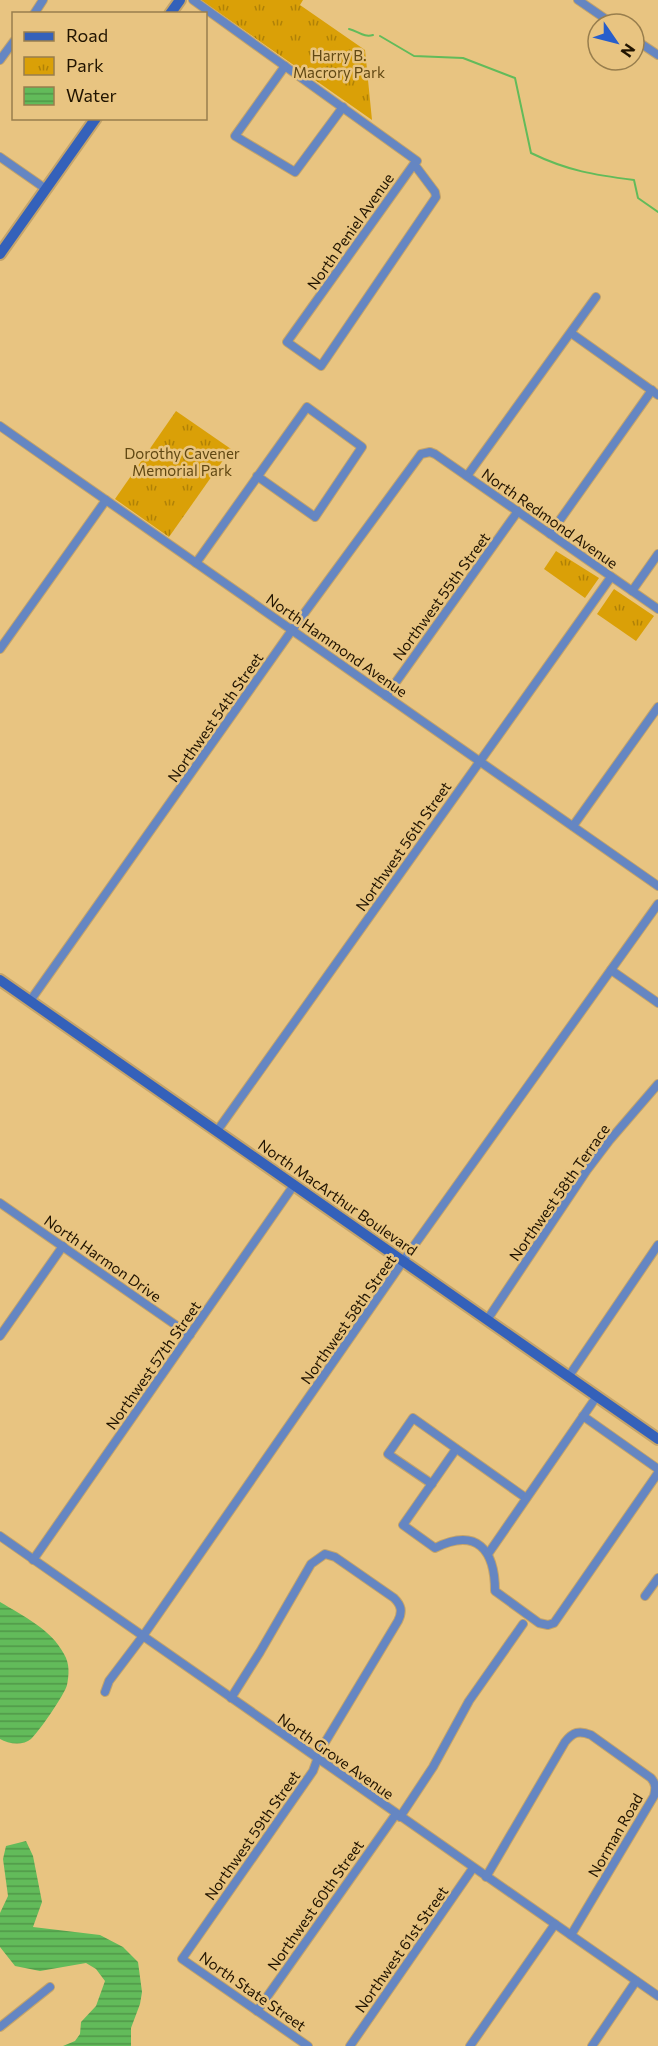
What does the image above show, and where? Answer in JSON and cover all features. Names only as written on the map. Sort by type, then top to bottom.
[{"type":"main road","points":[[0,254],[95,120]]},
{"type":"main road","name":"North MacArthur Boulevard","points":[[0,980],[658,1438]]},
{"type":"street","points":[[193,0],[417,161],[414,164]]},
{"type":"street","points":[[578,0],[596,12]]},
{"type":"street","points":[[0,60],[12,44]]},
{"type":"street","points":[[285,66],[235,136],[296,172],[343,107]]},
{"type":"street","points":[[0,158],[46,189]]},
{"type":"street","name":"North Peniel Avenue","points":[[414,164],[436,196],[321,366],[287,342],[414,164]]},
{"type":"street","points":[[467,476],[596,297]]},
{"type":"street","points":[[550,534],[655,393],[571,333]]},
{"type":"street","points":[[196,563],[257,476],[308,407],[362,447],[315,517],[257,476]]},
{"type":"street","name":"North Hammond Avenue","points":[[0,426],[658,886]]},
{"type":"street","name":"North Redmond Avenue","points":[[425,452],[435,454],[658,609]]},
{"type":"street","name":"Northwest 54th Street","points":[[30,1001],[292,630],[416,458],[425,452]]},
{"type":"street","points":[[0,650],[106,500]]},
{"type":"street","name":"Northwest 55th Street","points":[[386,696],[518,511]]},
{"type":"street","points":[[632,591],[658,554]]},
{"type":"street","name":"Northwest 56th Street","points":[[217,1131],[611,577]]},
{"type":"street","points":[[573,826],[658,707]]},
{"type":"street","name":"Northwest 58th Street","points":[[105,1692],[109,1681],[658,904]]},
{"type":"street","points":[[611,970],[658,1003]]},
{"type":"street","name":"Northwest 58th Terrace","points":[[487,1320],[587,1170],[658,1084]]},
{"type":"street","name":"Northwest 57th Street","points":[[33,1560],[294,1185]]},
{"type":"street","name":"North Harmon Drive","points":[[0,1203],[189,1335]]},
{"type":"street","points":[[569,1376],[658,1245]]},
{"type":"street","points":[[0,1336],[63,1246]]},
{"type":"street","points":[[488,1554],[597,1396]]},
{"type":"street","points":[[456,1449],[404,1525],[435,1548],[446,1542],[464,1540],[480,1546],[488,1554],[492,1563],[495,1591],[539,1623],[548,1625],[554,1623],[658,1471],[583,1416]]},
{"type":"street","points":[[432,1484],[388,1454],[413,1418],[526,1498]]},
{"type":"street","name":"North Grove Avenue","points":[[0,1536],[473,1868],[636,1981],[657,1993]]},
{"type":"street","name":"Northwest 59th Street","points":[[182,1959],[314,1772],[321,1749],[401,1615],[401,1609],[394,1598],[330,1554],[316,1559],[231,1698]]},
{"type":"street","points":[[645,1596],[658,1578]]},
{"type":"street","name":"Northwest 60th Street","points":[[257,2011],[433,1767],[469,1701],[523,1624]]},
{"type":"street","name":"Norman Road","points":[[486,1876],[570,1736],[575,1732],[591,1735],[651,1778],[654,1782],[654,1796],[571,1935]]},
{"type":"street","name":"Northwest 61st Street","points":[[350,2046],[473,1868]]},
{"type":"street","points":[[470,2046],[555,1924]]},
{"type":"street","name":"North State Street","points":[[182,1959],[308,2046]]},
{"type":"street","points":[[591,2046],[636,1981]]},
{"type":"street","points":[[0,2027],[50,1987]]},
{"type":"green space","name":"Harry B. Macrory Park","points":[[201,0],[303,0],[300,5],[365,50],[372,120]]},
{"type":"green space","points":[[333,45],[353,59],[343,73],[323,58]]},
{"type":"green space","name":"Dorothy Cavener Memorial Park","points":[[176,411],[231,449],[169,537],[115,499]]},
{"type":"green space","points":[[556,551],[599,578],[585,598],[544,569]]},
{"type":"green space","points":[[614,589],[654,616],[636,641],[597,614]]},
{"type":"water","points":[[0,1602],[36,1624],[52,1637],[66,1658],[69,1673],[65,1690],[45,1722],[31,1739],[20,1743],[0,1739]]},
{"type":"water","points":[[26,1841],[33,1856],[42,1902],[33,1927],[100,1935],[123,1947],[138,1962],[142,1992],[131,2028],[131,2046],[63,2046],[75,2041],[80,2034],[81,2022],[96,2006],[105,1981],[96,1969],[86,1963],[40,1971],[15,1966],[0,1947],[0,1913],[8,1896],[3,1859],[6,1846]]},
{"type":"waterway","points":[[349,29],[364,35],[373,35]]},
{"type":"waterway","points":[[380,36],[414,56],[463,58],[515,78],[531,153],[582,171],[634,180],[638,198],[658,212]]}]
